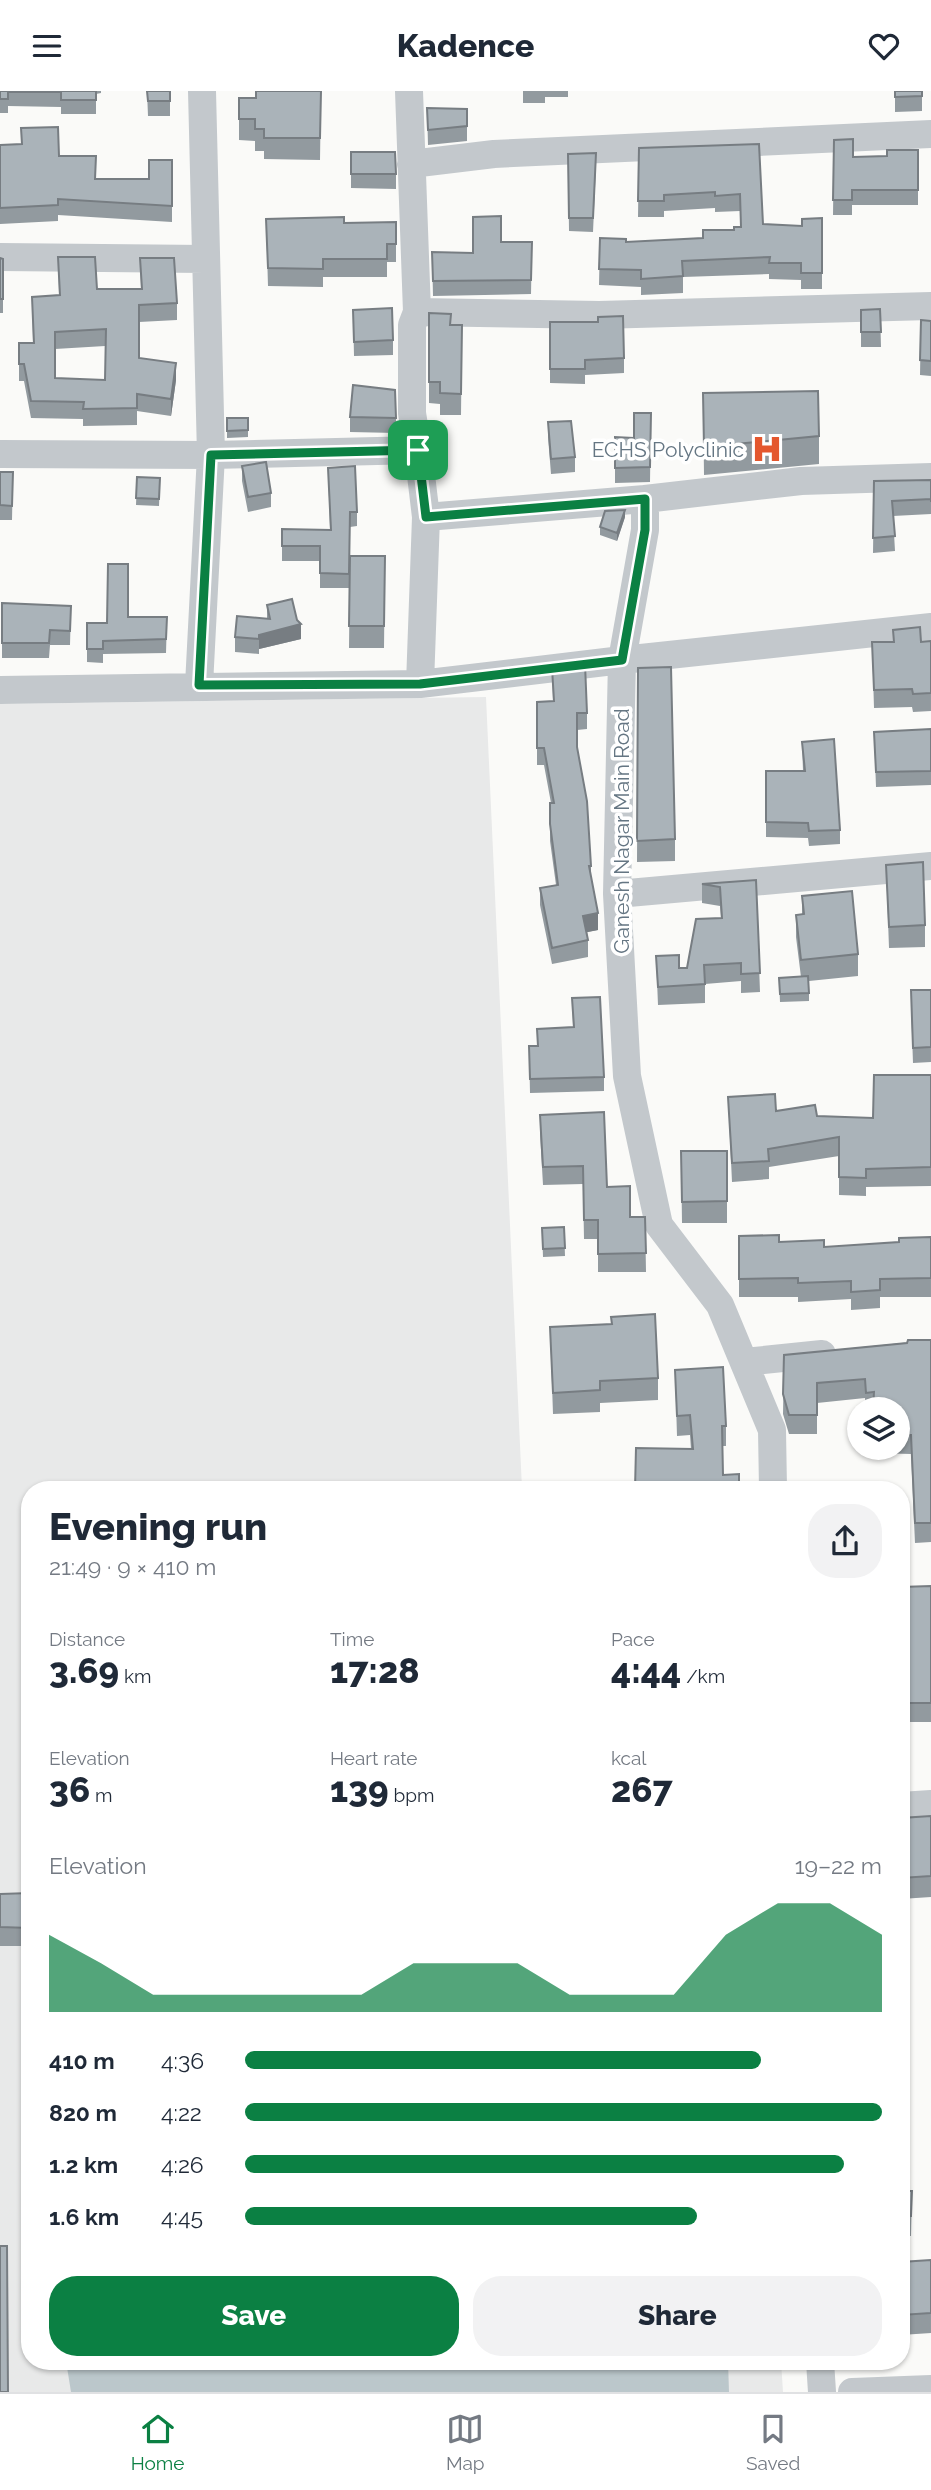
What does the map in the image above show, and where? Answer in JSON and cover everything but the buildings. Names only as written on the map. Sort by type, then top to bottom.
[{"type":"street","points":[[199,685],[211,455],[202,91]]},
{"type":"street","points":[[409,91],[417,312],[412,325],[412,413],[426,517],[420,684]]},
{"type":"street","points":[[411,164],[494,154],[931,134]]},
{"type":"street","points":[[0,257],[205,259]]},
{"type":"street","points":[[417,312],[586,315],[931,306]]},
{"type":"street","points":[[0,454],[211,455],[418,450]]},
{"type":"street","points":[[426,517],[645,499],[801,481],[931,477]]},
{"type":"street","name":"Ganesh Nagar Main Road","points":[[645,499],[645,530],[622,660],[617,894],[627,1076],[659,1225],[720,1305],[772,1430],[773,1481]]},
{"type":"street","points":[[0,690],[199,685],[420,684],[931,627]]},
{"type":"street","points":[[617,894],[931,866]]},
{"type":"street","points":[[744,1362],[848,1350]]},
{"type":"street","points":[[910,1805],[931,1804]]},
{"type":"street","points":[[821,2370],[822,2392]]},
{"type":"street","points":[[852,2392],[931,2389]]},
{"type":"shaded area","points":[[486,697],[522,1481],[21,1481],[21,2370],[782,2370],[783,2392],[0,2392],[0,704]]},
{"type":"shaded area","points":[[67,2370],[728,2370],[729,2392],[71,2392]]},
{"type":"place","name":"ECHS Polyclinic","points":[[767,449]]},
{"type":"route","points":[[418,450],[426,517],[645,499],[645,530],[622,660],[420,684],[199,685],[211,455],[418,450]]}]
